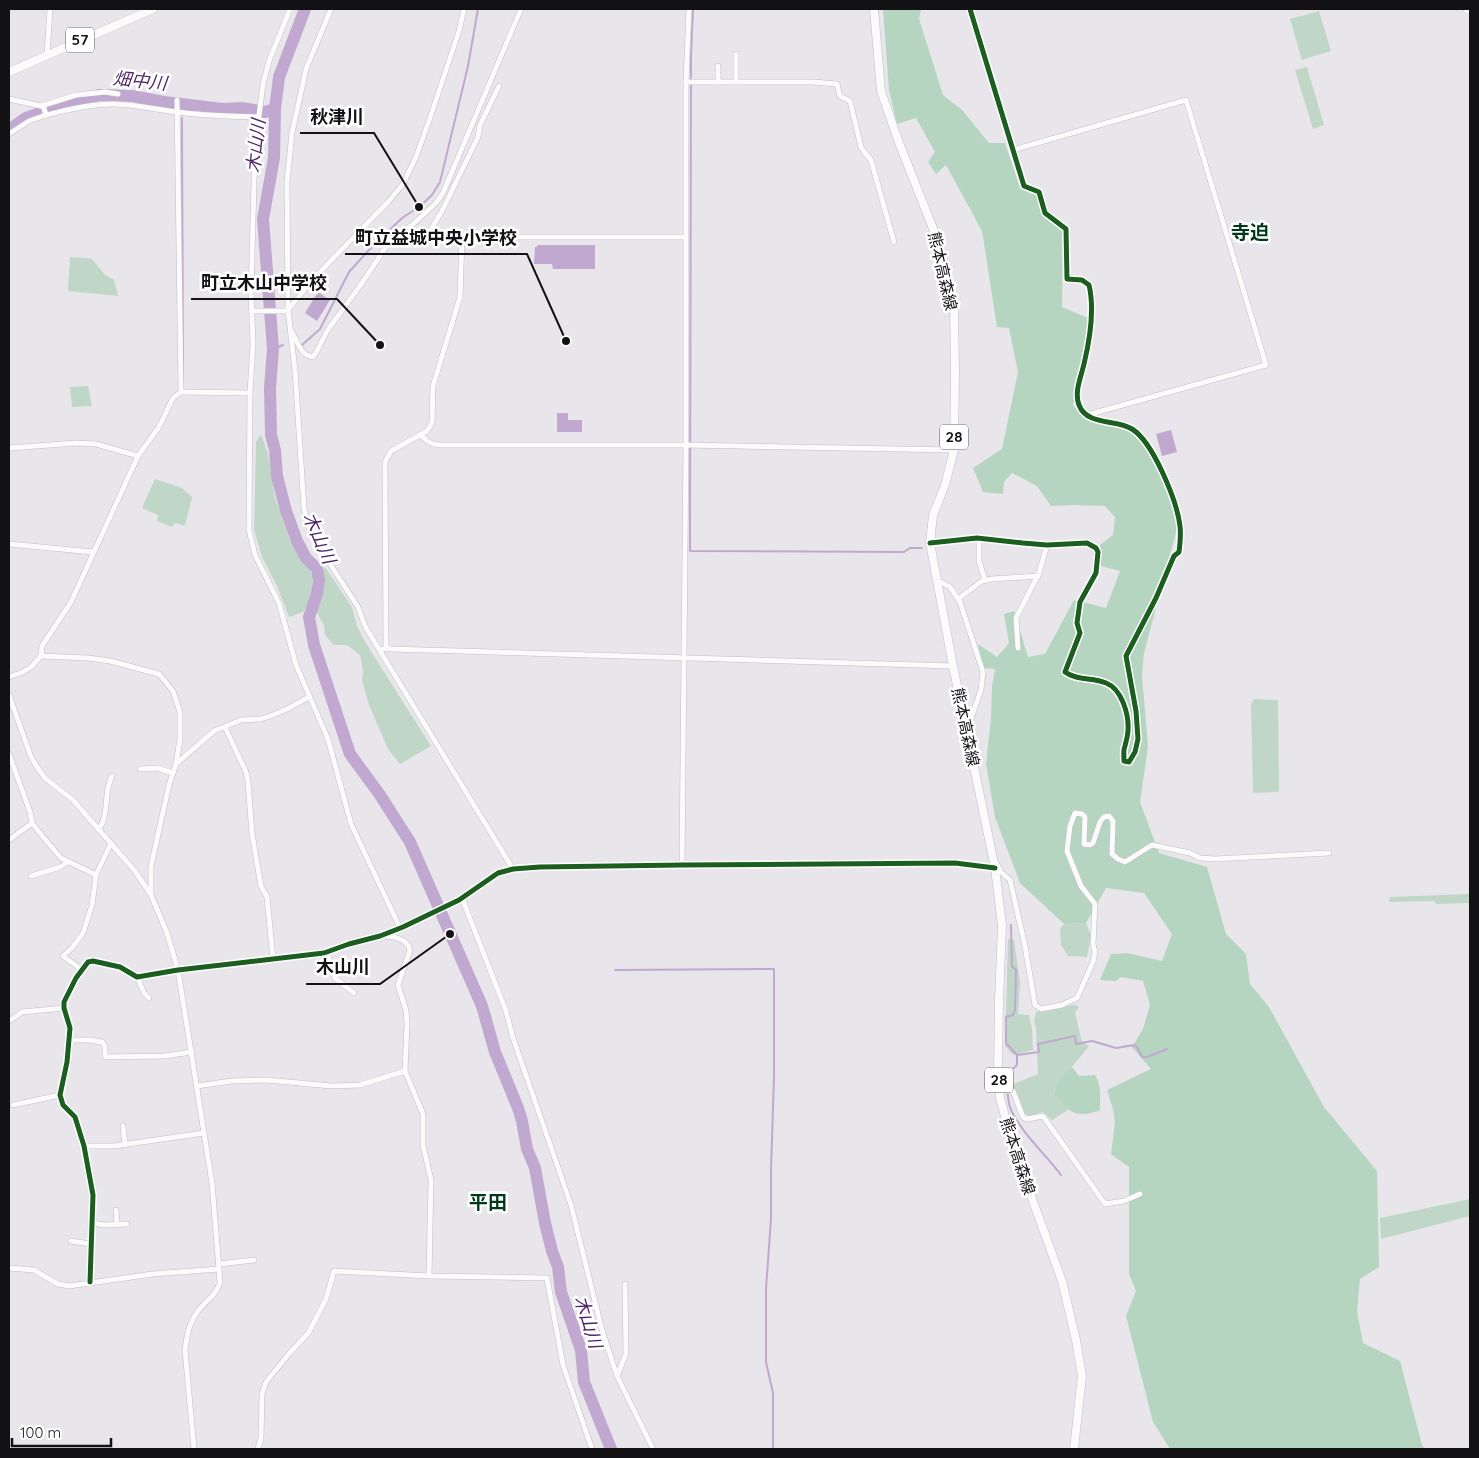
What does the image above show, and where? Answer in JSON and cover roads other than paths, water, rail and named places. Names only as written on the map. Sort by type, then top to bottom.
[{"type":"main road","name":"57","points":[[9,72],[152,9]]},
{"type":"main road","name":"熊本高森線","points":[[874,9],[881,91],[898,140],[938,241],[954,302],[954,450],[945,485],[933,515],[930,543],[953,666],[995,864],[1002,925],[999,1000],[1000,1098],[1014,1149],[1062,1281],[1076,1340],[1082,1376],[1074,1449]]},
{"type":"street","points":[[47,54],[50,9]]},
{"type":"street","points":[[290,9],[269,61],[263,84],[255,148],[251,293],[253,344],[250,393],[249,530],[255,555],[279,604],[296,665],[328,739],[352,824],[402,927]]},
{"type":"street","points":[[330,9],[306,70],[292,133],[287,182],[287,310],[295,370],[302,491],[308,526],[319,547],[358,607],[365,626],[513,869]]},
{"type":"street","points":[[252,311],[287,310],[312,280],[403,184],[416,157],[430,118],[459,31],[464,9]]},
{"type":"street","points":[[290,330],[303,353],[313,357],[327,331],[391,239],[412,225],[436,203],[443,193],[455,166],[521,9]]},
{"type":"street","points":[[682,865],[686,445],[686,82],[689,9]]},
{"type":"street","points":[[930,543],[979,538],[1023,543],[1087,543],[1096,548],[1098,552],[1096,573],[1080,602],[1078,623],[1080,633],[1065,672],[1071,676],[1107,683],[1118,692],[1123,703],[1128,729],[1124,746],[1124,761],[1129,762],[1135,752],[1138,740],[1136,711],[1126,656],[1156,598],[1174,556],[1179,552],[1180,525],[1167,482],[1151,449],[1134,430],[1124,425],[1098,421],[1086,415],[1079,406],[1077,392],[1085,363],[1091,322],[1089,285],[1082,280],[1067,279],[1066,229],[1045,213],[1039,192],[1024,186],[970,9]]},
{"type":"street","points":[[736,54],[736,82]]},
{"type":"street","points":[[718,66],[718,82]]},
{"type":"street","points":[[686,82],[813,82],[837,84],[840,96],[850,101],[861,147],[873,164],[894,242]]},
{"type":"street","points":[[499,86],[480,125],[478,137],[443,209],[429,233],[431,237],[685,237]]},
{"type":"street","points":[[9,99],[43,106],[76,95],[105,92],[118,94]]},
{"type":"street","points":[[177,100],[181,392]]},
{"type":"street","points":[[1014,150],[1186,100],[1266,365],[1086,415]]},
{"type":"street","points":[[9,134],[29,121],[45,115],[86,106],[114,104],[226,116],[258,115]]},
{"type":"street","points":[[43,106],[45,115]]},
{"type":"street","points":[[386,648],[385,462],[391,451],[421,436],[432,423],[433,386],[460,297],[462,237]]},
{"type":"street","points":[[9,677],[24,672],[41,656],[42,646],[71,602],[138,456],[159,427],[173,398],[181,392],[250,393]]},
{"type":"street","points":[[421,436],[433,445],[686,445],[954,450]]},
{"type":"street","points":[[9,448],[76,443],[96,444],[138,456]]},
{"type":"street","points":[[979,538],[979,561],[985,580]]},
{"type":"street","points":[[9,544],[93,552]]},
{"type":"street","points":[[1018,648],[1016,618],[1038,576],[1047,544]]},
{"type":"street","points":[[958,598],[985,580],[1038,576]]},
{"type":"street","points":[[937,580],[950,587],[958,598],[982,672],[981,690],[967,730]]},
{"type":"street","points":[[380,651],[386,648],[953,666]]},
{"type":"street","points":[[41,656],[110,661],[159,674],[172,691],[180,712],[180,739],[176,764],[151,866],[151,895]]},
{"type":"street","points":[[9,695],[31,756],[39,770],[45,778],[73,800],[99,829],[135,871],[151,895],[167,933],[178,970],[212,1183],[219,1267],[219,1288],[189,1324],[185,1350],[194,1449]]},
{"type":"street","points":[[176,764],[214,731],[241,720],[261,719],[273,715],[309,697]]},
{"type":"street","points":[[225,726],[246,772],[248,781],[252,834],[261,886],[266,897],[273,958]]},
{"type":"street","points":[[9,754],[30,812],[32,823],[61,858],[96,876]]},
{"type":"street","points":[[140,769],[157,768],[173,773]]},
{"type":"street","points":[[99,829],[106,810],[108,782],[112,776]]},
{"type":"street","points":[[138,978],[178,970],[328,952],[402,927],[460,899],[498,873],[513,869],[682,865],[995,864],[1010,880],[1025,946],[1035,1005],[1041,1009],[1062,1005],[1077,998],[1093,962],[1095,952],[1093,944],[1095,904],[1081,886],[1067,851],[1070,826],[1076,813],[1082,814],[1085,817],[1084,844],[1090,845],[1093,843],[1100,822],[1104,817],[1109,816],[1113,821],[1112,854],[1125,862],[1152,845],[1190,853],[1200,858],[1215,859],[1329,853]]},
{"type":"street","points":[[9,840],[32,823]]},
{"type":"street","points":[[82,970],[63,956],[72,948],[83,933],[92,905],[96,876],[111,843]]},
{"type":"street","points":[[31,876],[60,867],[68,862]]},
{"type":"street","points":[[460,899],[506,1011],[513,1038],[571,1206],[602,1330],[617,1376],[653,1449]]},
{"type":"street","points":[[380,936],[397,938],[407,943],[410,950],[398,985],[406,1010],[405,1071],[423,1114],[423,1145],[431,1180],[429,1276]]},
{"type":"street","points":[[328,952],[335,978],[354,993]]},
{"type":"street","points":[[90,1282],[93,1195],[84,1146],[75,1117],[63,1106],[60,1095],[70,1028],[64,1008],[65,996],[88,962],[93,961],[120,967],[138,978],[148,998]]},
{"type":"street","points":[[9,1021],[22,1012],[64,1008]]},
{"type":"street","points":[[69,1040],[102,1042],[105,1046],[106,1057],[164,1056],[192,1052]]},
{"type":"street","points":[[197,1086],[232,1081],[267,1080],[331,1086],[360,1085],[405,1071]]},
{"type":"street","points":[[1000,1091],[1013,1091],[1023,1117],[1027,1119],[1043,1116],[1105,1204],[1124,1201],[1140,1194]]},
{"type":"street","points":[[13,1105],[60,1095]]},
{"type":"street","points":[[123,1126],[125,1145]]},
{"type":"street","points":[[84,1146],[125,1145],[204,1133]]},
{"type":"street","points":[[116,1210],[117,1224]]},
{"type":"street","points":[[92,1224],[126,1224]]},
{"type":"street","points":[[72,1242],[90,1244]]},
{"type":"street","points":[[9,1268],[34,1270],[58,1284],[69,1286],[219,1267],[254,1260]]},
{"type":"street","points":[[258,1449],[261,1438],[262,1394],[266,1382],[309,1332],[326,1299],[334,1271],[429,1276],[547,1278],[563,1365],[592,1449]]},
{"type":"street","points":[[617,1376],[626,1354],[625,1284]]},
{"type":"waterway","name":"木山川","points":[[305,9],[279,77],[275,109],[274,158],[263,219],[273,349],[270,388],[271,435],[275,450],[277,476],[286,511],[297,541],[306,558],[317,569],[319,580],[317,594],[309,617],[314,645],[350,754],[380,795],[410,842],[482,1006],[495,1052],[518,1108],[527,1149],[535,1168],[545,1223],[558,1267],[561,1292],[581,1350],[584,1382],[611,1449]]},
{"type":"waterway","points":[[302,345],[320,329],[349,272],[402,218],[419,207],[432,195],[440,182],[468,66],[478,9]]},
{"type":"waterway","points":[[693,9],[691,55],[690,551],[904,552],[910,548],[922,548]]},
{"type":"waterway","name":"畑中川","points":[[9,130],[26,118],[99,95],[132,96],[223,109],[242,108],[265,112],[275,109]]},
{"type":"waterway","points":[[182,118],[183,385]]},
{"type":"waterway","points":[[273,349],[283,345]]},
{"type":"waterway","points":[[1011,925],[1012,966],[1016,970],[1015,1010],[1013,1015],[1006,1017],[1006,1043],[1017,1055],[1017,1065],[1006,1075],[1007,1093],[1011,1110],[1021,1127],[1061,1175]]},
{"type":"waterway","points":[[615,970],[774,969],[771,1219],[766,1289],[766,1362],[773,1393],[773,1449]]},
{"type":"waterway","points":[[1017,1055],[1039,1052],[1038,1044],[1075,1036],[1076,1044],[1092,1041],[1116,1048],[1134,1045],[1142,1057],[1147,1057],[1167,1049]]},
{"type":"place","name":"秋津川","points":[[419,207]]},
{"type":"place","name":"町立益城中央小学校","points":[[566,341]]},
{"type":"place","name":"町立木山中学校","points":[[380,345]]},
{"type":"place","name":"木山川","points":[[450,934]]},
{"type":"district","name":"寺迫","points":[[1250,232]]},
{"type":"district","name":"平田","points":[[488,1202]]}]
